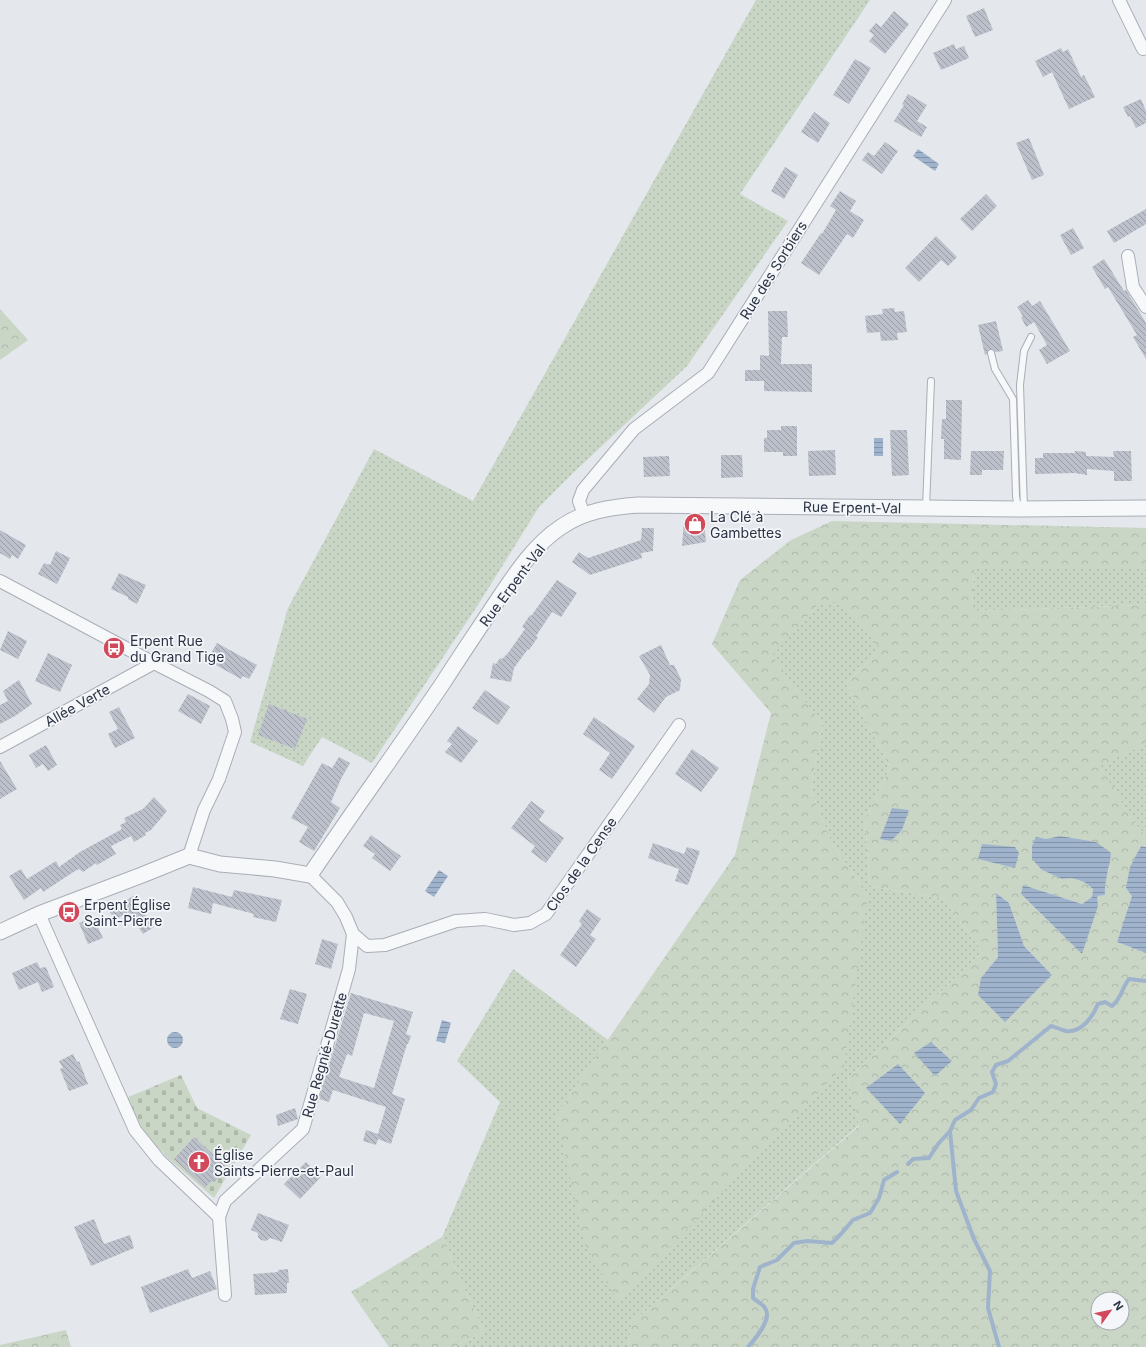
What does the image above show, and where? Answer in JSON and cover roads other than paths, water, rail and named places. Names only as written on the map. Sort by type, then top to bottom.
[{"type":"street","name":"Rue des Sorbiers","points":[[584,515],[579,501],[583,490],[634,429],[708,373],[945,0]]},
{"type":"street","points":[[1119,0],[1142,49]]},
{"type":"street","points":[[1128,256],[1132,287],[1146,306]]},
{"type":"street","name":"Rue Erpent-Val","points":[[310,875],[441,685],[508,584],[538,546],[561,526],[584,515],[609,508],[638,505],[1021,509],[1146,508]]},
{"type":"street","points":[[0,581],[209,691],[224,701],[232,719],[235,732],[219,779],[204,810],[189,856]]},
{"type":"street","name":"Allée Verte","points":[[0,747],[154,663]]},
{"type":"street","name":"Clos de la Cense","points":[[353,934],[367,946],[385,945],[456,921],[485,919],[514,925],[530,923],[546,914],[679,725]]},
{"type":"street","points":[[0,932],[39,914],[189,856],[220,864],[275,869],[310,875]]},
{"type":"street","name":"Rue Regnié-Durette","points":[[225,1295],[219,1217],[225,1201],[303,1129],[349,969],[353,934],[346,917],[337,902],[310,875]]},
{"type":"street","points":[[39,914],[135,1130],[159,1160],[219,1217]]},
{"type":"lane","points":[[1021,509],[1020,386],[1024,351],[1031,337]]},
{"type":"lane","points":[[991,353],[994,369],[1014,399],[1016,496],[1021,509]]},
{"type":"lane","points":[[926,508],[930,381]]},
{"type":"water","points":[[918,149],[939,164],[935,171],[913,156]]},
{"type":"water","points":[[874,438],[883,438],[883,456],[874,456]]},
{"type":"water","points":[[892,808],[909,810],[902,830],[891,841],[880,839]]},
{"type":"water","points":[[1060,836],[1096,842],[1111,853],[1105,884],[1105,895],[1097,896],[1098,906],[1082,954],[1021,894],[1023,885],[1082,904],[1092,897],[1093,889],[1084,882],[1072,878],[1062,879],[1042,870],[1032,859],[1032,846],[1036,837],[1047,839]]},
{"type":"water","points":[[982,844],[1015,847],[1019,853],[1015,868],[978,859]]},
{"type":"water","points":[[1141,846],[1146,847],[1146,953],[1117,942],[1132,896],[1126,888],[1130,867]]},
{"type":"water","points":[[439,870],[448,876],[434,897],[425,891]]},
{"type":"water","points":[[996,893],[1009,903],[1024,946],[1052,975],[1005,1022],[978,995],[981,978],[998,957]]},
{"type":"water","points":[[442,1020],[451,1023],[445,1043],[436,1041]]},
{"type":"water","points":[[175,1032],[181,1034],[183,1040],[181,1046],[175,1048],[169,1046],[167,1040],[169,1034]]},
{"type":"water","points":[[931,1042],[952,1061],[935,1076],[914,1053]]},
{"type":"water","points":[[898,1064],[925,1093],[900,1124],[866,1088]]},
{"type":"waterway","points":[[908,1164],[913,1159],[929,1158],[938,1144],[950,1131],[955,1120],[971,1110],[979,1098],[993,1092],[996,1084],[992,1072],[996,1065],[1008,1061],[1051,1026],[1066,1031],[1072,1031],[1082,1026],[1093,1014],[1098,1004],[1105,1002],[1112,1006],[1120,997],[1124,986],[1129,979],[1146,981]]},
{"type":"waterway","points":[[950,1131],[956,1191],[974,1239],[990,1271],[988,1308],[999,1347]]},
{"type":"waterway","points":[[748,1347],[762,1329],[767,1318],[767,1313],[764,1307],[753,1298],[753,1289],[760,1267],[777,1260],[794,1243],[807,1241],[832,1243],[853,1220],[870,1213],[879,1198],[884,1180],[897,1172]]},
{"type":"place","name":"La Clé à Gambettes","points":[[695,524]]},
{"type":"place","name":"Erpent Rue du Grand Tige","points":[[114,648]]},
{"type":"place","name":"Erpent Église Saint-Pierre","points":[[69,912]]},
{"type":"place","name":"Église Saints-Pierre-et-Paul","points":[[199,1162]]}]
